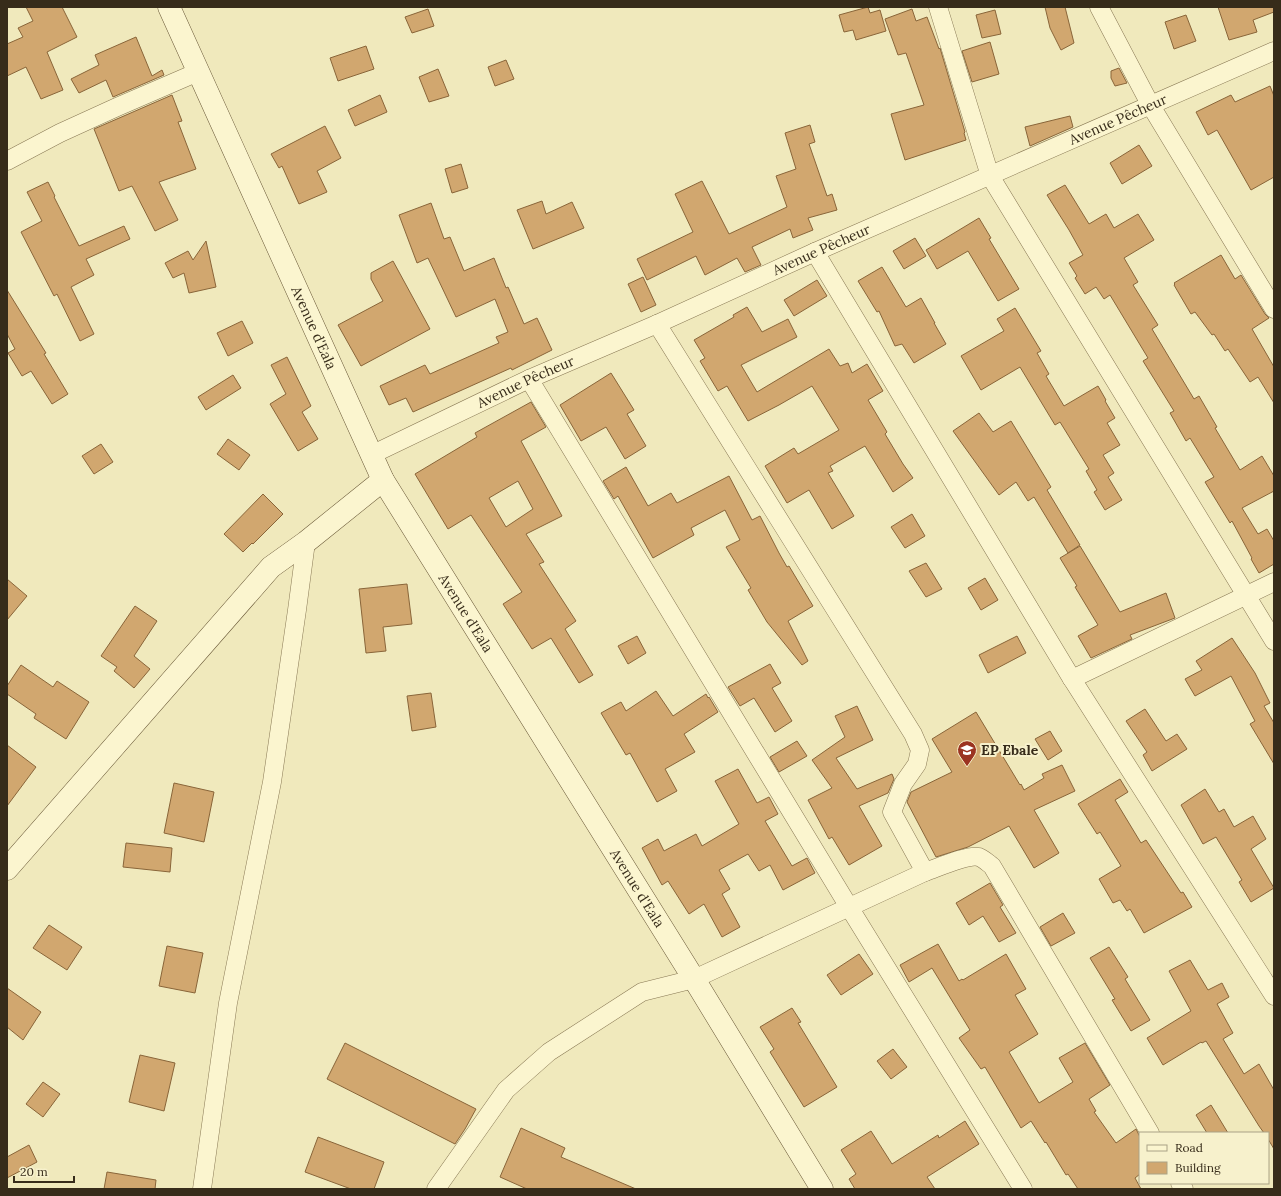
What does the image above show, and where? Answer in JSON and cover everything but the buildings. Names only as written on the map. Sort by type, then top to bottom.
[{"type":"street","name":"Avenue d'Eala","points":[[169,7],[383,480],[694,979],[822,1189]]},
{"type":"street","points":[[938,7],[990,176],[1274,641]]},
{"type":"street","points":[[1099,7],[1151,106],[1274,309]]},
{"type":"street","name":"Avenue Pêcheur","points":[[371,455],[529,379],[658,324],[815,252],[1274,51]]},
{"type":"street","points":[[7,162],[60,133],[198,72]]},
{"type":"street","points":[[815,252],[1072,679],[1274,996]]},
{"type":"street","points":[[658,324],[912,734],[920,750],[917,764],[903,784],[892,812],[925,872]]},
{"type":"street","points":[[529,379],[849,907],[1023,1189]]},
{"type":"street","points":[[7,869],[271,567],[306,542],[383,480]]},
{"type":"street","points":[[202,1189],[228,1002],[272,782],[306,542]]},
{"type":"street","points":[[1072,679],[1246,597],[1274,582]]},
{"type":"street","points":[[436,1189],[506,1090],[549,1052],[642,992],[694,979],[925,872],[969,856],[978,857],[992,866],[1149,1132]]},
{"type":"place","name":"EP Ebale","points":[[967,767]]}]
